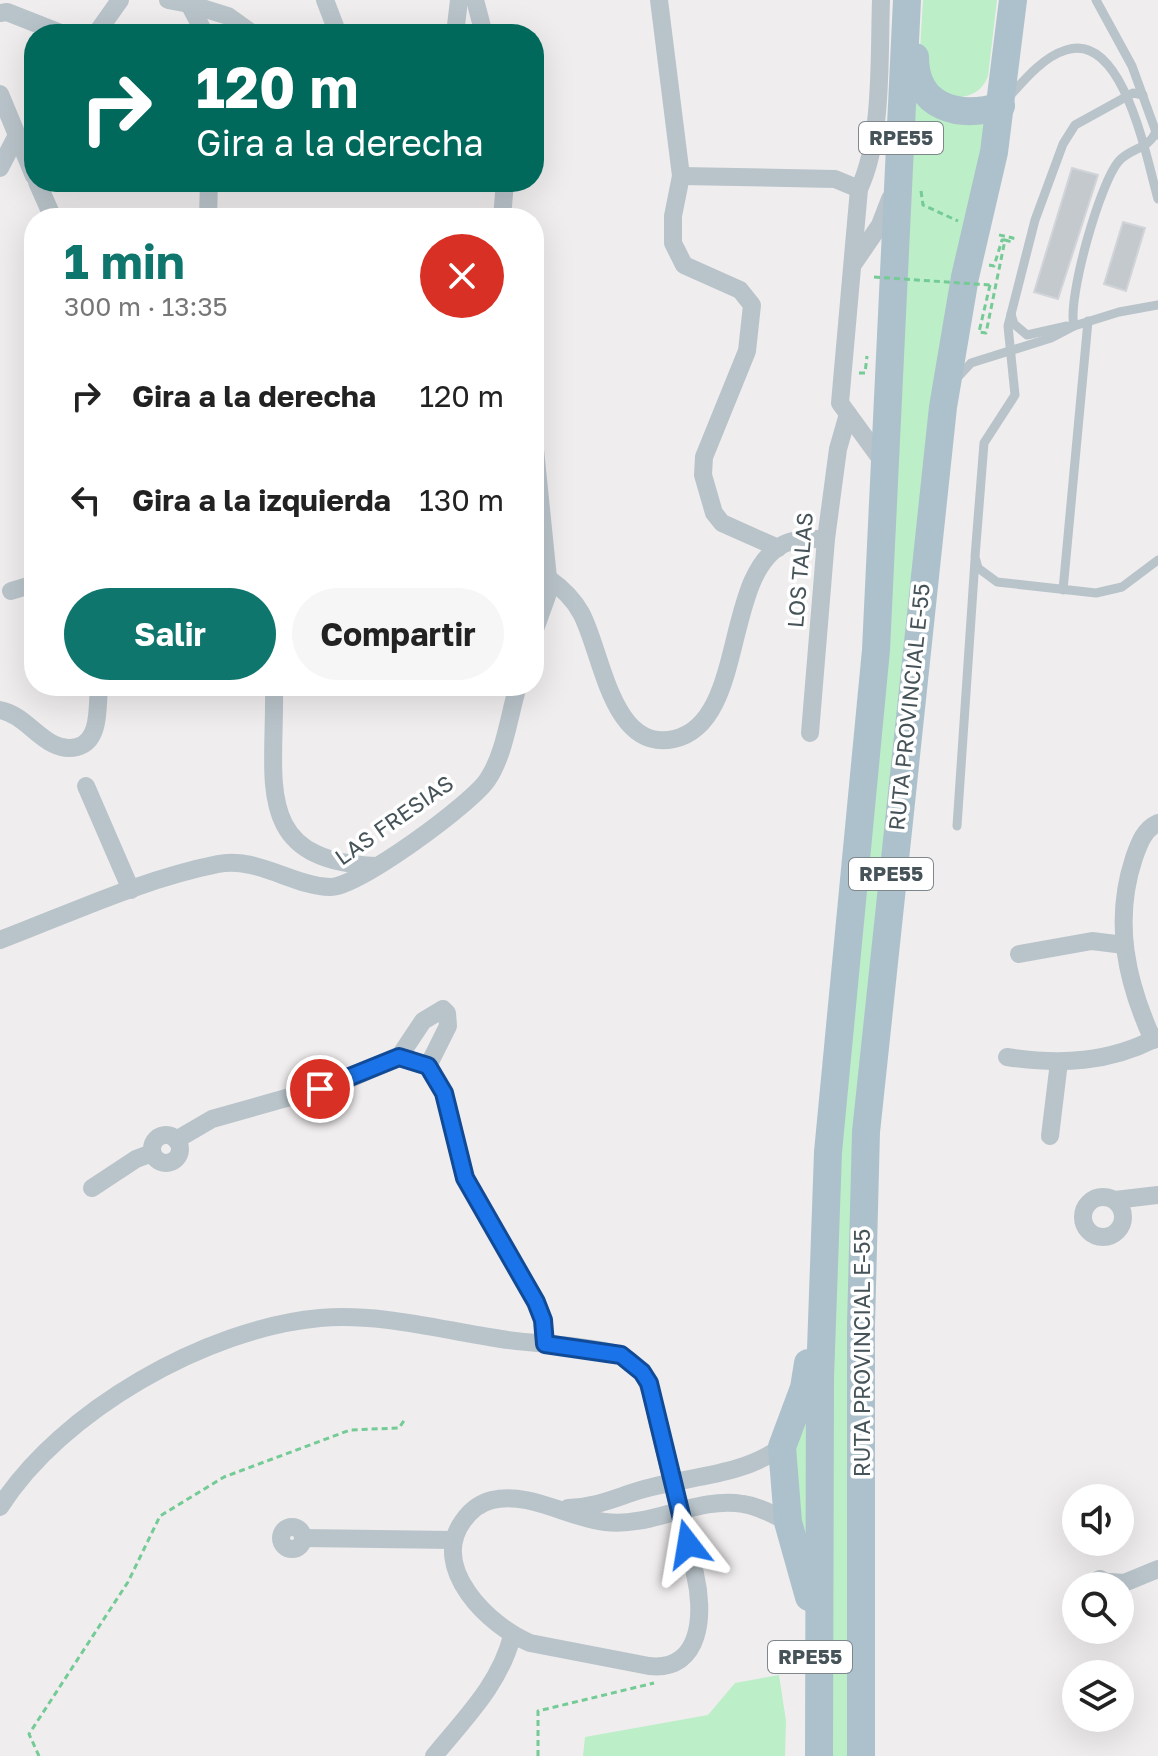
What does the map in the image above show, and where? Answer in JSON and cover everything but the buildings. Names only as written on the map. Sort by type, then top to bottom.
[{"type":"main road","name":"RPE55","points":[[907,7],[916,39],[916,74],[922,90],[935,103],[959,108],[981,110],[1001,106]]},
{"type":"main road","name":"RUTA PROVINCIAL E-55","points":[[819,1756],[820,1378],[828,1152],[876,650],[883,462],[909,172],[907,7]]},
{"type":"main road","name":"RPE55","points":[[959,108],[981,100],[989,90],[997,50],[1012,13]]},
{"type":"main road","name":"RUTA PROVINCIAL E-55","points":[[861,1756],[863,1180],[926,543],[952,340],[1001,106],[1012,13]]},
{"type":"main road","name":"RPE55","points":[[809,1756],[808,1590],[788,1522],[782,1447],[804,1388],[813,1213],[828,1152]]},
{"type":"street","points":[[103,24],[120,0]]},
{"type":"street","points":[[168,0],[228,16],[239,24]]},
{"type":"street","points":[[325,0],[334,24]]},
{"type":"street","points":[[456,24],[459,0]]},
{"type":"street","points":[[475,0],[481,24]]},
{"type":"street","points":[[659,0],[681,176],[672,231],[676,252],[693,272],[740,290],[752,305],[747,351],[704,457],[706,494],[722,523],[778,548]]},
{"type":"street","points":[[881,0],[872,146],[868,170],[859,189],[840,403],[883,462]]},
{"type":"street","points":[[189,4],[200,24]]},
{"type":"street","points":[[0,13],[7,12],[38,24]]},
{"type":"street","points":[[0,94],[24,152]]},
{"type":"street","points":[[0,168],[17,135]]},
{"type":"street","points":[[851,270],[859,251],[880,225],[909,172]]},
{"type":"street","points":[[681,176],[835,179],[859,189]]},
{"type":"street","name":"LOS TALAS","points":[[810,733],[826,539],[838,449],[848,414]]},
{"type":"street","points":[[544,539],[548,578],[544,604]]},
{"type":"street","points":[[548,578],[572,597],[582,615],[622,718],[641,735],[672,740],[690,733],[709,711],[753,585],[778,548],[808,539],[826,539]]},
{"type":"street","points":[[11,591],[24,587]]},
{"type":"street","points":[[0,710],[22,718],[56,747],[78,747],[89,742],[93,734],[98,696]]},
{"type":"street","points":[[274,696],[276,795],[284,829],[293,841],[313,856],[329,862],[376,866]]},
{"type":"street","name":"LAS FRESIAS","points":[[0,940],[131,890],[220,863],[257,867],[326,887],[351,882],[452,812],[488,780],[515,696]]},
{"type":"street","points":[[86,786],[131,890]]},
{"type":"street","points":[[1007,1057],[1059,1062],[1111,1056],[1156,1039],[1131,986],[1124,945],[1124,899],[1138,845],[1146,831],[1158,823]]},
{"type":"street","points":[[1019,954],[1092,941],[1124,945]]},
{"type":"street","points":[[92,1188],[136,1159],[152,1153],[160,1162],[174,1160],[180,1148],[176,1140],[212,1119],[343,1082],[399,1057],[423,1021],[443,1009],[447,1013],[448,1026],[428,1066]]},
{"type":"street","points":[[399,1057],[428,1066],[444,1093],[465,1178],[536,1302],[543,1320],[545,1344]]},
{"type":"street","points":[[1050,1136],[1059,1062]]},
{"type":"street","points":[[1122,1204],[1158,1195]]},
{"type":"street","points":[[0,1507],[49,1447],[118,1395],[189,1357],[264,1329],[307,1320],[350,1318],[604,1350],[633,1361],[649,1383],[658,1424],[695,1574],[702,1617],[700,1631],[686,1654],[661,1667],[540,1645],[512,1636],[466,1589],[458,1574],[453,1540],[468,1514],[491,1500],[517,1500],[605,1522],[635,1523],[733,1503],[756,1507],[788,1522]]},
{"type":"street","points":[[551,1508],[599,1506],[634,1493],[750,1467],[782,1447]]},
{"type":"street","points":[[634,1493],[626,1501],[625,1511],[635,1523]]},
{"type":"street","points":[[303,1538],[453,1540]]},
{"type":"street","points":[[1134,1578],[1158,1569]]},
{"type":"street","points":[[434,1756],[490,1687],[501,1668],[512,1636]]},
{"type":"lane","points":[[1074,326],[1071,312],[1076,283],[1104,191],[1117,163],[1157,135],[1132,66],[1096,0]]},
{"type":"lane","points":[[1001,106],[1042,64],[1073,48],[1102,56],[1127,97],[1158,199]]},
{"type":"lane","points":[[957,826],[984,443],[1010,408],[1015,382],[1004,330],[1035,220],[1063,144],[1075,125],[1133,93],[1143,95]]},
{"type":"lane","points":[[1007,350],[1088,321],[1158,305]]},
{"type":"lane","points":[[1011,311],[1014,324],[1027,335],[1074,326]]},
{"type":"lane","points":[[1007,350],[1011,311]]},
{"type":"lane","points":[[1063,590],[1088,321]]},
{"type":"lane","name":"RPE55","points":[[926,543],[942,503],[956,384],[962,369],[1007,350]]},
{"type":"lane","points":[[975,557],[978,568],[997,582],[1108,593],[1158,560]]},
{"type":"path","points":[[909,172],[923,205],[976,231],[1013,238],[1012,242],[1005,240]]},
{"type":"path","points":[[987,264],[994,266],[1002,240],[1005,240]]},
{"type":"path","points":[[874,277],[990,285],[979,332],[986,333],[1005,240]]},
{"type":"path","points":[[860,358],[859,373],[865,373],[868,346]]},
{"type":"path","points":[[39,1756],[29,1734],[128,1582],[160,1516],[224,1477],[350,1430],[399,1428],[405,1419]]},
{"type":"path","points":[[538,1756],[538,1711],[652,1684],[676,1669],[686,1654]]},
{"type":"green space","points":[[923,0],[997,0],[988,76],[974,93],[961,97],[939,97],[920,50]]},
{"type":"green space","points":[[911,88],[991,117],[879,897],[851,1756],[827,1756],[830,1273]]},
{"type":"green space","points":[[806,1410],[808,1540],[799,1529],[792,1449]]},
{"type":"green space","points":[[779,1675],[786,1721],[785,1756],[583,1756],[585,1737],[708,1715],[735,1683]]},
{"type":"route","points":[[320,1089],[361,1075],[399,1057],[428,1066],[444,1093],[465,1178],[536,1302],[543,1320],[545,1344],[604,1350],[621,1355],[633,1361],[649,1383],[688,1544]]}]
